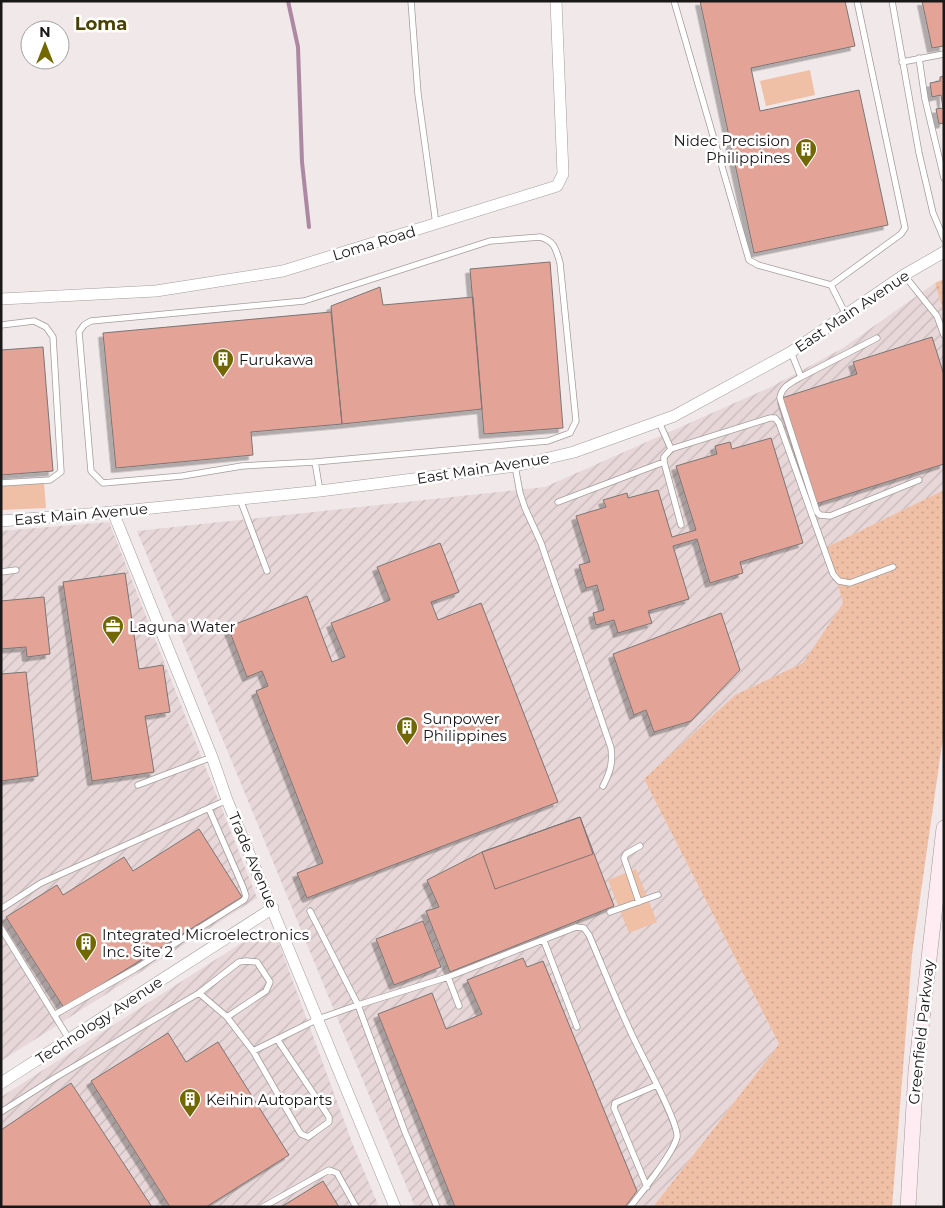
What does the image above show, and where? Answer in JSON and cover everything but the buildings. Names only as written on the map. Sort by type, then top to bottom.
[{"type":"main road","name":"Greenfield Parkway","points":[[908,1207],[916,1071],[944,828]]},
{"type":"street","name":"Loma Road","points":[[1,299],[156,291],[283,271],[557,186],[563,174],[556,1]]},
{"type":"street","name":"East Main Avenue","points":[[1,521],[113,512],[320,491],[515,466],[574,452],[659,422],[791,352],[904,275],[944,252]]},
{"type":"street","name":"Trade Avenue","points":[[113,512],[228,800],[395,1207]]},
{"type":"street","name":"Technology Avenue","points":[[1,1083],[273,908]]},
{"type":"lane","points":[[411,1],[418,94],[436,224]]},
{"type":"lane","points":[[674,1],[749,260],[758,265],[831,285],[846,315]]},
{"type":"lane","points":[[831,285],[902,234],[905,228],[857,1]]},
{"type":"lane","points":[[892,1],[925,178],[933,213],[944,239]]},
{"type":"lane","points":[[902,62],[944,54]]},
{"type":"lane","points":[[919,58],[925,99],[944,178]]},
{"type":"lane","points":[[540,237],[548,239],[555,245],[560,263],[576,421],[570,433],[548,441],[315,462],[242,466],[182,476],[103,483],[91,470],[79,332],[90,321],[304,301],[490,241],[540,237]]},
{"type":"lane","points":[[904,275],[937,316],[944,335]]},
{"type":"lane","points":[[1,325],[34,321],[46,327],[53,337],[61,472],[50,480],[1,483]]},
{"type":"lane","points":[[877,338],[801,377],[784,388],[780,398],[817,512],[820,516],[830,516],[920,480]]},
{"type":"lane","points":[[791,352],[801,377]]},
{"type":"lane","points":[[681,525],[664,462],[664,457],[671,449],[775,418],[779,423],[833,574],[840,581],[850,583],[894,567]]},
{"type":"lane","points":[[659,422],[671,449]]},
{"type":"lane","points":[[315,462],[320,491]]},
{"type":"lane","points":[[558,502],[664,462]]},
{"type":"lane","points":[[515,466],[520,493],[541,543],[610,748],[612,760],[610,773],[604,786]]},
{"type":"lane","points":[[240,499],[266,571]]},
{"type":"lane","points":[[1,572],[16,570]]},
{"type":"lane","points":[[138,784],[212,757]]},
{"type":"lane","points":[[1,909],[41,883],[228,800]]},
{"type":"lane","points":[[54,1015],[135,969],[244,900],[246,896],[243,887],[209,809]]},
{"type":"lane","points":[[640,846],[626,854],[624,858],[640,902]]},
{"type":"lane","points":[[610,912],[658,895]]},
{"type":"lane","points":[[310,911],[358,1006],[405,1132],[437,1207]]},
{"type":"lane","points":[[253,1051],[318,1019],[448,977],[576,927],[584,928],[589,935],[628,1028],[657,1085],[677,1133],[677,1139],[647,1187],[630,1207]]},
{"type":"lane","points":[[1,928],[69,1039]]},
{"type":"lane","points":[[544,940],[578,1027]]},
{"type":"lane","points":[[1,1112],[53,1079],[200,993],[239,962],[257,962],[270,982],[266,991],[227,1017]]},
{"type":"lane","points":[[448,977],[459,1006]]},
{"type":"lane","points":[[200,993],[227,1017],[253,1051],[299,1131],[308,1137],[329,1122],[329,1117],[277,1039]]},
{"type":"lane","points":[[647,1187],[614,1108],[615,1103],[657,1085]]},
{"type":"lane","points":[[263,1207],[329,1170],[336,1173],[356,1207]]},
{"type":"shaded area","points":[[810,70],[815,95],[766,106],[760,81]]},
{"type":"shaded area","points":[[944,279],[944,314],[935,283]]},
{"type":"shaded area","name":"Sunpower Philippines","points":[[935,283],[944,314],[944,490],[827,547],[843,603],[803,663],[735,695],[644,779],[779,1044],[653,1207],[415,1207],[137,531],[545,487],[771,387],[843,348]]},
{"type":"shaded area","points":[[44,483],[46,508],[1,510],[1,485]]},
{"type":"shaded area","points":[[944,490],[944,730],[912,955],[892,1207],[653,1207],[779,1044],[644,779],[735,695],[803,663],[843,603],[827,547]]},
{"type":"shaded area","points":[[109,522],[257,898],[1,1061],[1,531]]},
{"type":"shaded area","points":[[636,869],[657,922],[629,933],[608,880]]},
{"type":"shaded area","points":[[266,931],[277,938],[353,1145],[379,1207],[259,1207],[294,1183],[257,1207],[1,1207],[1,1097],[257,933]]},
{"type":"waterway","points":[[288,1],[298,47],[302,162],[309,227]]},
{"type":"place","name":"Nidec Precision Philippines","points":[[806,168]]},
{"type":"place","name":"Furukawa","points":[[223,378]]},
{"type":"place","name":"Laguna Water","points":[[113,645]]},
{"type":"place","name":"Sunpower Philippines","points":[[407,746]]},
{"type":"place","name":"Integrated Microelectronics Inc. Site 2","points":[[86,962]]},
{"type":"place","name":"Keihin Autoparts","points":[[190,1118]]},
{"type":"district","name":"Loma","points":[[101,24]]}]
